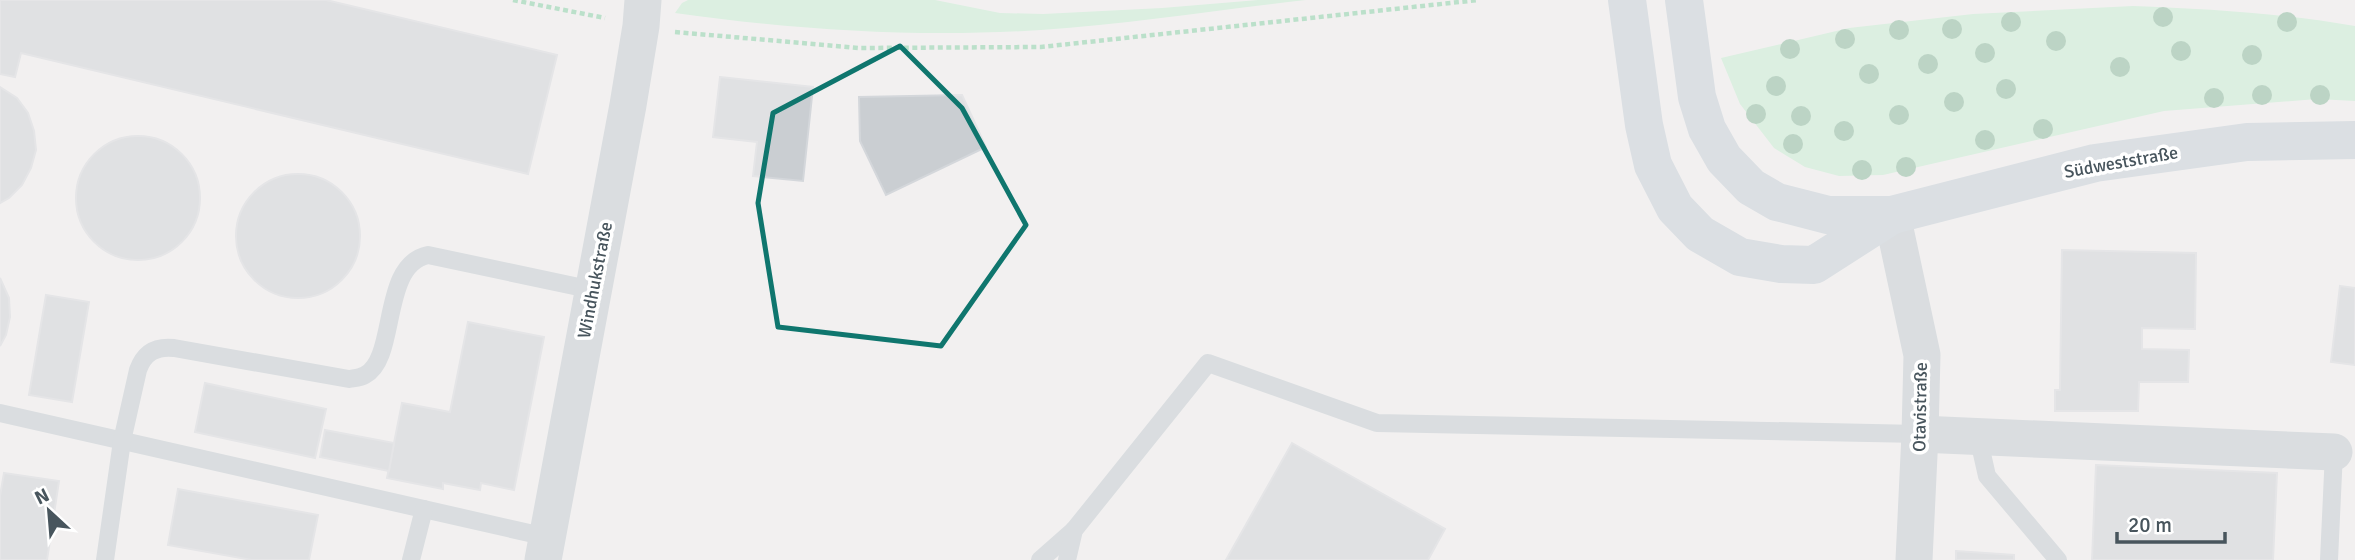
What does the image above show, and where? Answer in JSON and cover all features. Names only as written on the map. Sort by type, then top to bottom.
[{"type":"street","name":"Südweststraße","points":[[1627,0],[1644,125],[1653,165],[1675,208],[1700,234],[1740,257],[1781,264],[1814,265],[1892,215]]},
{"type":"street","name":"Südweststraße","points":[[1684,0],[1697,97],[1707,129],[1724,159],[1751,187],[1777,202],[1828,215],[1892,215],[2095,163],[2247,142],[2355,140]]},
{"type":"street","name":"Windhukstraße","points":[[545,549],[642,13]]},
{"type":"street","name":"Otavistraße","points":[[1892,215],[1922,355],[1913,560]]},
{"type":"street","points":[[1920,434],[2334,452]]},
{"type":"lane","points":[[105,560],[122,441],[138,370],[141,361],[155,349],[174,348],[349,379],[366,375],[377,362],[404,269],[419,257],[437,257],[593,290]]},
{"type":"lane","points":[[1040,560],[1074,530],[1208,363],[1377,423],[1920,434]]},
{"type":"lane","points":[[0,413],[424,509],[545,549]]},
{"type":"lane","points":[[1978,436],[1987,476],[2058,560]]},
{"type":"lane","points":[[2329,560],[2334,452]]},
{"type":"lane","points":[[411,560],[424,509]]},
{"type":"lane","points":[[1067,560],[1074,530]]},
{"type":"path","points":[[513,0],[642,13],[684,33],[859,48],[1041,47],[1478,0]]},
{"type":"highlighted area","points":[[900,46],[962,108],[1026,225],[941,346],[778,327],[758,203],[773,113]]},
{"type":"green space","points":[[688,0],[935,0],[1000,13],[1043,14],[1258,0],[1306,0],[1141,21],[1041,30],[903,33],[766,24],[675,13],[682,3]]},
{"type":"green space","points":[[2133,6],[2245,12],[2355,26],[2355,101],[2317,99],[2164,111],[1883,175],[1839,176],[1805,167],[1774,148],[1740,104],[1721,58],[1849,28],[1973,14]]},
{"type":"building","points":[[0,0],[326,0],[557,55],[528,174],[21,53],[15,77],[0,74]]},
{"type":"building","points":[[720,77],[813,87],[803,181],[753,176],[757,142],[713,137]]},
{"type":"building","points":[[0,87],[17,98],[28,113],[36,150],[22,185],[0,203]]},
{"type":"building","points":[[962,95],[986,147],[886,195],[860,141],[859,97]]},
{"type":"building","points":[[138,136],[162,140],[182,154],[196,174],[200,198],[196,222],[182,242],[162,256],[138,260],[114,256],[94,242],[80,222],[76,198],[80,174],[94,154],[114,140]]},
{"type":"building","points":[[298,174],[322,179],[342,192],[355,212],[360,236],[355,260],[342,280],[322,293],[298,298],[274,293],[254,280],[241,260],[236,236],[241,212],[254,192],[274,179]]},
{"type":"building","points":[[2062,250],[2196,253],[2195,329],[2142,328],[2142,349],[2189,350],[2188,382],[2139,382],[2138,411],[2055,411],[2055,390],[2060,390]]},
{"type":"building","points":[[0,278],[9,298],[10,317],[0,346]]},
{"type":"building","points":[[2340,286],[2355,288],[2355,365],[2331,362]]},
{"type":"building","points":[[46,295],[89,302],[72,402],[29,395]]},
{"type":"building","points":[[468,322],[544,337],[514,490],[481,483],[480,490],[443,483],[443,489],[387,478],[402,403],[450,412]]},
{"type":"building","points":[[205,383],[326,409],[315,458],[195,432]]},
{"type":"building","points":[[325,430],[394,443],[389,471],[320,457]]},
{"type":"building","points":[[1292,443],[1445,529],[1428,560],[1226,560]]},
{"type":"building","points":[[2096,465],[2277,473],[2273,560],[2092,560]]},
{"type":"building","points":[[4,473],[59,481],[47,560],[0,560],[0,496]]},
{"type":"building","points":[[178,489],[318,515],[309,560],[252,560],[168,545]]},
{"type":"building","points":[[1956,551],[2014,555],[2014,560],[1956,560]]}]
